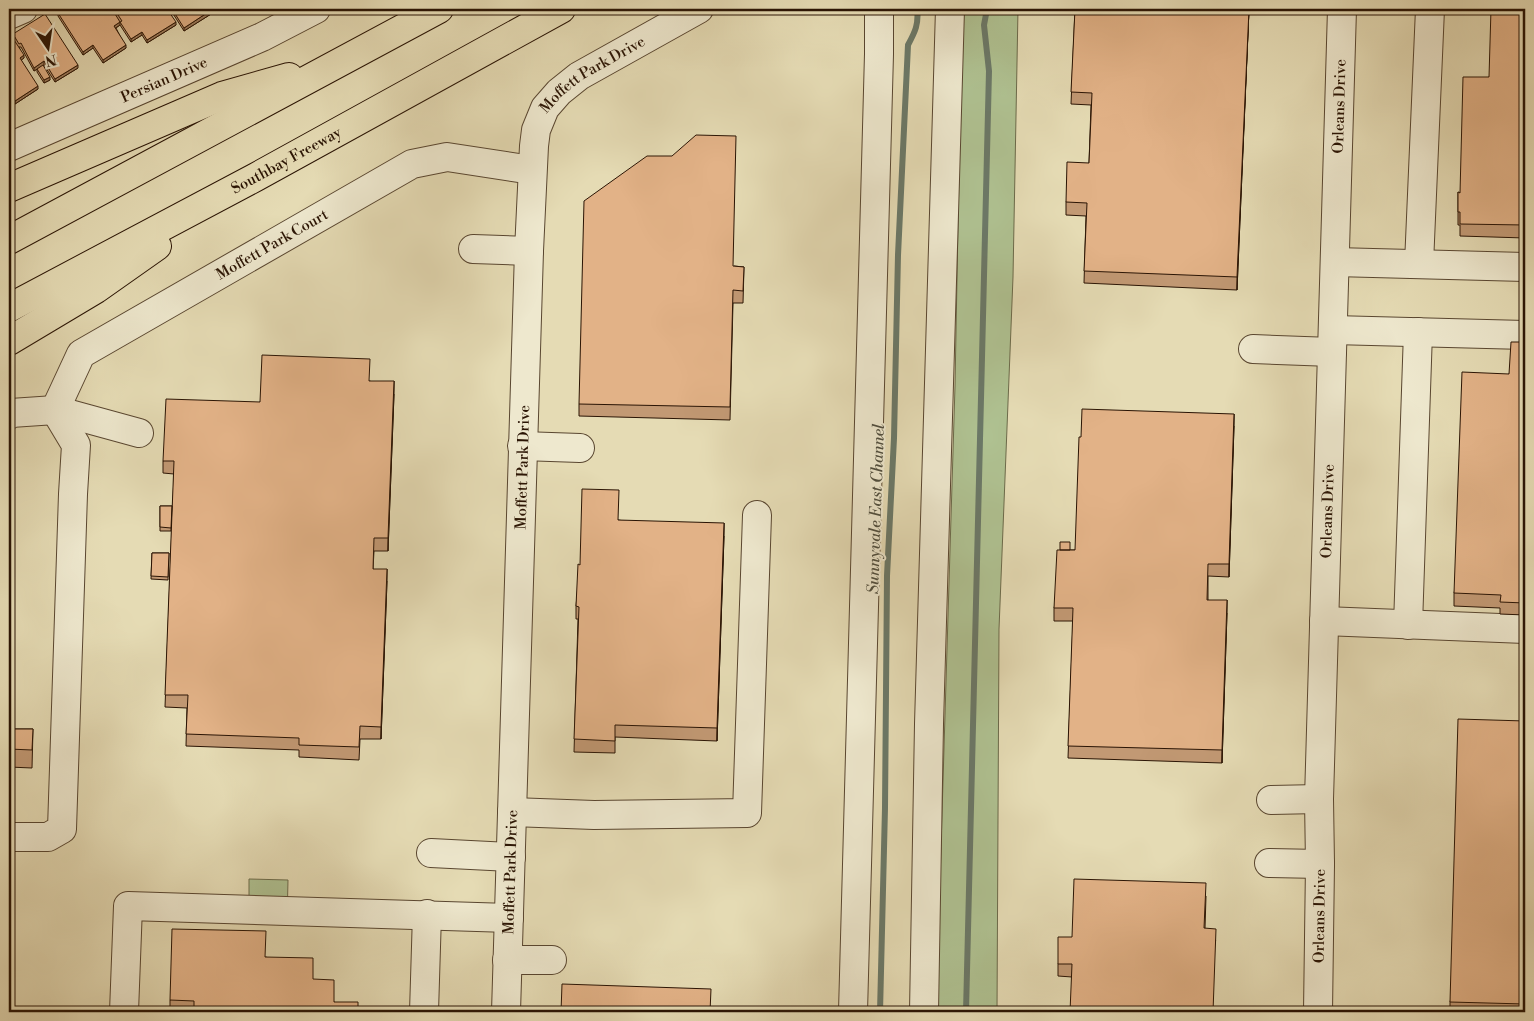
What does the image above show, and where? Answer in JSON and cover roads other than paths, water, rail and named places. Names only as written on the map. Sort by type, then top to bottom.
[{"type":"highway","points":[[9,240],[439,9]]},
{"type":"highway","name":"Southbay Freeway","points":[[9,308],[256,177],[561,9]]},
{"type":"highway","points":[[9,188],[222,96],[341,62]]},
{"type":"highway","points":[[9,341],[96,289],[256,177]]},
{"type":"street","points":[[9,15],[23,9]]},
{"type":"street","name":"Persian Drive","points":[[9,147],[262,37],[316,9]]},
{"type":"street","name":"Moffett Park Drive","points":[[506,1012],[528,251],[536,130],[545,108],[559,92],[579,76],[699,9]]},
{"type":"street","points":[[853,1012],[879,74],[879,9]]},
{"type":"street","points":[[924,1012],[930,714],[950,9]]},
{"type":"street","name":"Orleans Drive","points":[[1318,1012],[1319,800],[1342,9]]},
{"type":"street","points":[[1419,264],[1430,9]]},
{"type":"street","name":"Moffett Park Court","points":[[55,410],[81,354],[412,164],[447,157],[532,170]]},
{"type":"street","points":[[473,249],[528,251]]},
{"type":"street","points":[[1335,262],[1525,267]]},
{"type":"street","points":[[1408,625],[1418,332]]},
{"type":"street","points":[[1252,349],[1418,332],[1525,335]]},
{"type":"street","points":[[9,414],[55,410],[139,432]]},
{"type":"street","points":[[9,837],[48,837],[62,829],[76,445],[55,410]]},
{"type":"street","points":[[522,446],[580,448]]},
{"type":"street","points":[[512,812],[594,815],[747,813],[758,515]]},
{"type":"street","points":[[1324,622],[1525,629]]},
{"type":"street","points":[[1271,800],[1319,800]]},
{"type":"street","points":[[431,853],[511,857]]},
{"type":"street","points":[[1269,863],[1320,864]]},
{"type":"street","points":[[124,1012],[128,906],[508,918]]},
{"type":"street","points":[[424,1012],[427,914]]},
{"type":"street","points":[[507,960],[552,960]]},
{"type":"waterway","name":"Sunnyvale East Channel","points":[[880,1012],[885,808],[887,576],[894,438],[898,255],[908,45],[916,28],[917,9]]},
{"type":"waterway","points":[[966,1012],[989,71],[984,25],[987,9]]}]
